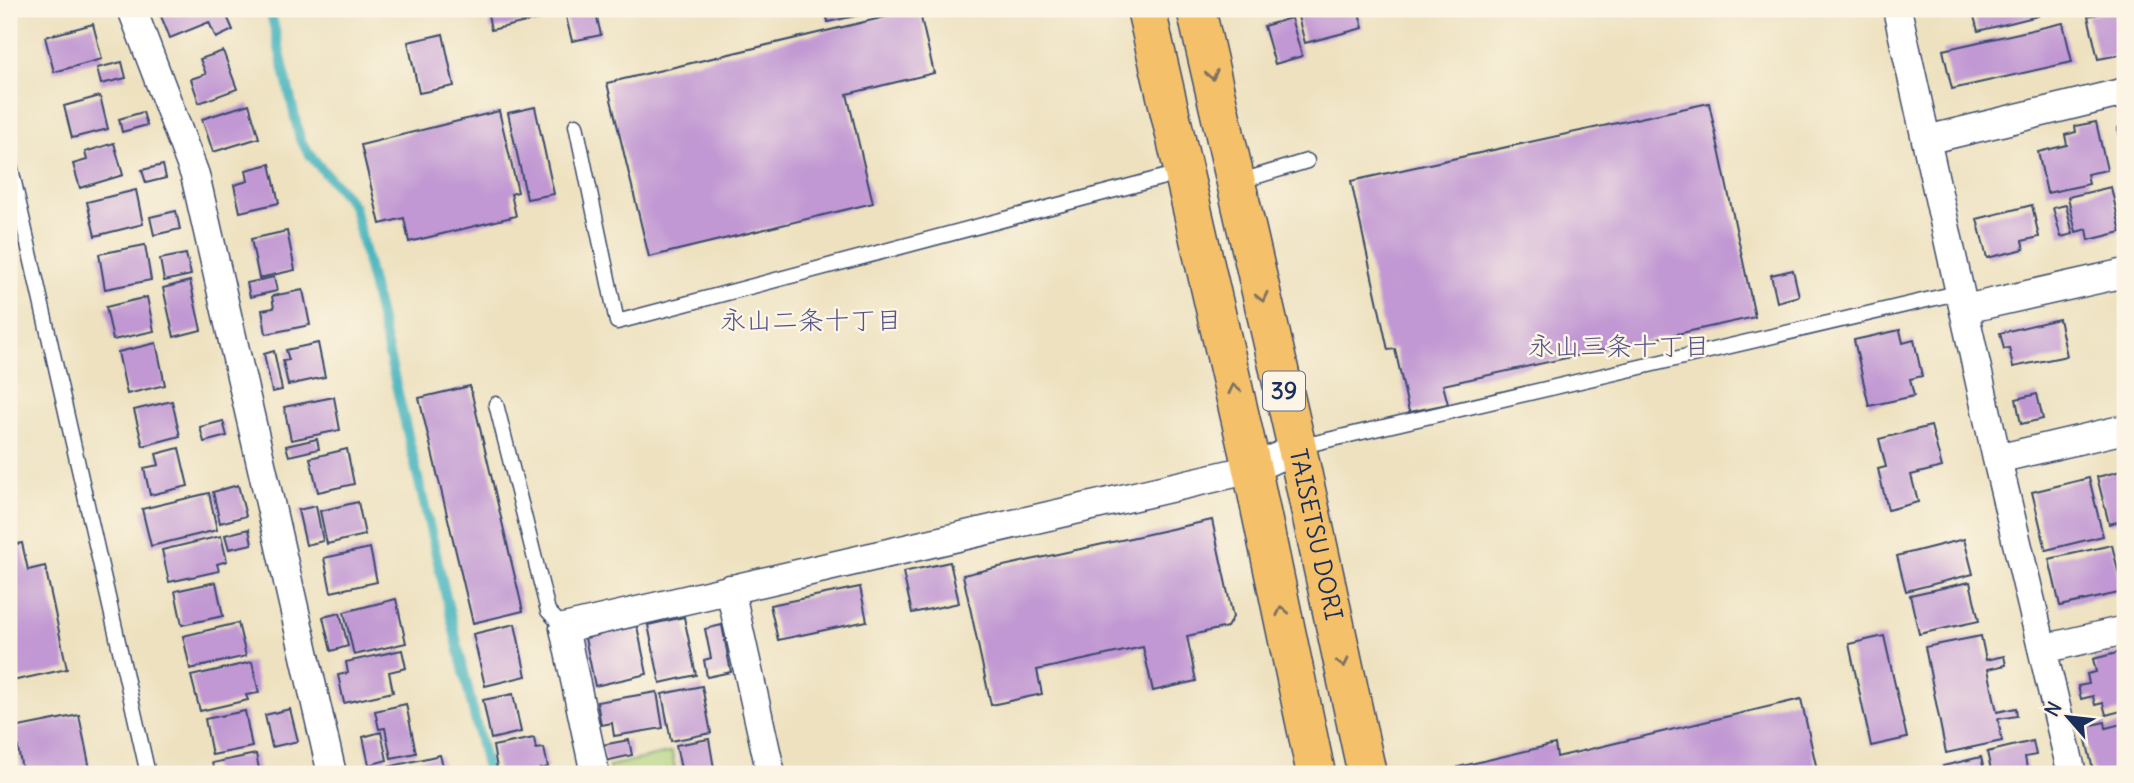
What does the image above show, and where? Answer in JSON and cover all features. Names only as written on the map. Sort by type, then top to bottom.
[{"type":"highway","name":"TAISETSU DORI","points":[[1146,9],[1252,469],[1316,774]]},
{"type":"highway","name":"TAISETSU DORI","points":[[1196,9],[1297,448],[1367,774]]},
{"type":"street","points":[[132,9],[195,175],[332,774]]},
{"type":"street","points":[[1896,9],[1997,458],[2072,774]]},
{"type":"street","points":[[1926,140],[2125,92]]},
{"type":"street","points":[[1963,301],[2125,273]]},
{"type":"street","points":[[1997,458],[2125,429]]},
{"type":"street","points":[[595,774],[564,628],[1252,469],[1297,448]]},
{"type":"street","points":[[730,589],[771,774]]},
{"type":"street","points":[[2043,649],[2125,630]]},
{"type":"lane","points":[[576,125],[617,321],[1183,172]]},
{"type":"lane","points":[[9,160],[148,774]]},
{"type":"lane","points":[[1236,183],[1307,161]]},
{"type":"lane","points":[[1297,448],[1963,301]]},
{"type":"lane","points":[[496,404],[548,611],[564,628]]},
{"type":"green space","points":[[672,752],[676,774],[611,774],[609,766]]},
{"type":"building","points":[[158,9],[224,9],[233,30],[216,38],[209,22],[170,38]]},
{"type":"building","points":[[487,9],[595,9],[601,35],[572,41],[565,13],[491,30]]},
{"type":"building","points":[[825,9],[882,9],[882,10],[828,22]]},
{"type":"building","points":[[919,9],[934,73],[847,94],[873,203],[649,257],[607,83]]},
{"type":"building","points":[[1296,9],[1358,9],[1363,28],[1305,43]]},
{"type":"building","points":[[1972,9],[2036,9],[2038,16],[1978,31]]},
{"type":"building","points":[[2125,9],[2125,54],[2098,59],[2088,16]]},
{"type":"building","points":[[1291,18],[1302,56],[1275,64],[1264,26]]},
{"type":"building","points":[[2063,23],[2072,62],[1952,89],[1943,50]]},
{"type":"building","points":[[93,24],[102,59],[54,72],[45,37]]},
{"type":"building","points":[[443,34],[454,86],[419,93],[408,42]]},
{"type":"building","points":[[223,51],[237,89],[199,103],[191,79],[206,74],[200,59]]},
{"type":"building","points":[[122,62],[126,78],[101,84],[97,68]]},
{"type":"building","points":[[100,96],[108,129],[72,138],[64,106]]},
{"type":"building","points":[[1709,103],[1755,317],[1443,385],[1448,404],[1409,412],[1395,349],[1388,350],[1351,181]]},
{"type":"building","points":[[249,104],[259,138],[213,152],[202,119]]},
{"type":"building","points":[[535,107],[554,194],[527,199],[508,113]]},
{"type":"building","points":[[499,111],[518,192],[511,194],[516,216],[409,242],[404,218],[380,224],[361,145]]},
{"type":"building","points":[[143,112],[147,125],[122,132],[119,119]]},
{"type":"building","points":[[2096,122],[2107,170],[2087,174],[2089,184],[2047,193],[2038,152],[2067,145],[2065,135],[2076,132],[2075,126]]},
{"type":"building","points":[[2125,126],[2125,161],[2124,161],[2117,128]]},
{"type":"building","points":[[114,143],[123,175],[80,188],[73,164],[87,160],[85,152]]},
{"type":"building","points":[[270,164],[279,203],[240,212],[234,185],[248,181],[246,170]]},
{"type":"building","points":[[163,165],[166,178],[146,183],[142,170]]},
{"type":"building","points":[[2111,187],[2121,232],[2089,240],[2087,229],[2076,232],[2068,197]]},
{"type":"building","points":[[136,190],[143,224],[95,236],[87,202]]},
{"type":"building","points":[[2032,205],[2039,237],[2022,241],[2024,249],[1987,258],[1977,219]]},
{"type":"building","points":[[2066,205],[2073,234],[2061,237],[2053,208]]},
{"type":"building","points":[[176,211],[180,229],[154,235],[150,217]]},
{"type":"building","points":[[287,231],[295,270],[259,278],[251,239]]},
{"type":"building","points":[[145,245],[151,280],[105,289],[99,254]]},
{"type":"building","points":[[186,254],[191,275],[164,281],[160,259]]},
{"type":"building","points":[[1793,270],[1799,296],[1777,302],[1771,275]]},
{"type":"building","points":[[274,277],[277,291],[250,297],[247,283]]},
{"type":"building","points":[[190,281],[201,330],[174,337],[163,288]]},
{"type":"building","points":[[303,290],[310,325],[266,334],[262,310],[274,308],[272,296]]},
{"type":"building","points":[[147,297],[154,331],[113,340],[106,307]]},
{"type":"building","points":[[2059,319],[2067,356],[2013,367],[2009,348],[2004,349],[2000,333]]},
{"type":"building","points":[[1900,330],[1903,343],[1914,340],[1922,376],[1910,379],[1914,396],[1869,406],[1854,340]]},
{"type":"building","points":[[156,343],[165,385],[127,394],[118,352]]},
{"type":"building","points":[[318,343],[325,377],[288,385],[283,361],[289,360],[286,350]]},
{"type":"building","points":[[274,351],[282,390],[272,392],[264,354]]},
{"type":"building","points":[[470,386],[523,611],[473,623],[419,398]]},
{"type":"building","points":[[2037,394],[2043,419],[2021,424],[2016,399]]},
{"type":"building","points":[[334,397],[340,430],[291,440],[284,407]]},
{"type":"building","points":[[172,401],[180,436],[143,446],[134,410]]},
{"type":"building","points":[[223,421],[227,436],[204,442],[200,427]]},
{"type":"building","points":[[1931,426],[1942,467],[1911,475],[1918,502],[1888,510],[1878,469],[1886,467],[1879,439]]},
{"type":"building","points":[[317,439],[319,449],[289,456],[286,446]]},
{"type":"building","points":[[179,448],[188,486],[150,495],[144,468],[159,465],[156,454]]},
{"type":"building","points":[[347,449],[354,484],[318,492],[310,458]]},
{"type":"building","points":[[2125,470],[2125,520],[2109,524],[2097,477]]},
{"type":"building","points":[[2089,478],[2103,536],[2046,550],[2032,492]]},
{"type":"building","points":[[238,485],[246,516],[220,523],[213,492]]},
{"type":"building","points":[[209,493],[217,530],[151,546],[142,509]]},
{"type":"building","points":[[358,502],[365,535],[327,544],[320,511]]},
{"type":"building","points":[[316,506],[323,541],[306,545],[298,510]]},
{"type":"building","points":[[1212,520],[1233,617],[1227,627],[1187,636],[1196,681],[1153,691],[1143,647],[1037,670],[1042,694],[991,705],[963,575]]},
{"type":"building","points":[[249,529],[252,544],[229,549],[225,535]]},
{"type":"building","points":[[221,536],[227,561],[217,564],[219,571],[169,582],[162,550]]},
{"type":"building","points":[[1964,539],[1973,574],[1906,591],[1897,556]]},
{"type":"building","points":[[22,543],[28,570],[45,566],[67,669],[12,681],[9,666],[9,546]]},
{"type":"building","points":[[2112,545],[2123,592],[2060,606],[2049,559]]},
{"type":"building","points":[[370,548],[377,582],[331,592],[324,558]]},
{"type":"building","points":[[950,562],[959,603],[912,613],[903,572]]},
{"type":"building","points":[[216,582],[223,616],[182,625],[175,591]]},
{"type":"building","points":[[1970,582],[1979,621],[1919,634],[1910,595]]},
{"type":"building","points":[[860,587],[867,621],[778,640],[770,605]]},
{"type":"building","points":[[396,599],[406,643],[354,655],[344,612]]},
{"type":"building","points":[[340,613],[348,646],[331,651],[323,617]]},
{"type":"building","points":[[684,617],[696,675],[660,683],[648,625]]},
{"type":"building","points":[[238,623],[246,656],[190,669],[183,636]]},
{"type":"building","points":[[515,624],[526,676],[485,686],[473,634]]},
{"type":"building","points":[[722,625],[731,672],[707,677],[704,660],[711,658],[705,629]]},
{"type":"building","points":[[637,626],[647,674],[595,686],[585,638]]},
{"type":"building","points":[[1884,636],[1907,738],[1871,746],[1849,644]]},
{"type":"building","points":[[1981,636],[1986,660],[2004,656],[2006,665],[1988,669],[1997,712],[2016,708],[2017,716],[1998,719],[2002,741],[1946,753],[1925,647]]},
{"type":"building","points":[[402,650],[406,668],[389,672],[393,692],[344,703],[338,675],[348,673],[346,662]]},
{"type":"building","points":[[2125,651],[2125,710],[2106,715],[2103,703],[2095,705],[2093,696],[2081,699],[2078,686],[2089,684],[2087,674],[2096,672],[2093,659]]},
{"type":"building","points":[[252,662],[259,693],[246,695],[248,700],[200,711],[191,676]]},
{"type":"building","points":[[702,686],[711,733],[671,741],[662,694]]},
{"type":"building","points":[[657,692],[663,728],[614,736],[612,723],[601,725],[597,702]]},
{"type":"building","points":[[513,694],[521,732],[491,739],[483,700]]},
{"type":"building","points":[[1801,699],[1818,774],[1459,774],[1458,767],[1555,744],[1557,757]]},
{"type":"building","points":[[406,704],[416,753],[391,758],[385,728],[379,729],[375,711]]},
{"type":"building","points":[[290,709],[298,741],[272,747],[265,715]]},
{"type":"building","points":[[245,711],[252,747],[212,755],[205,719]]},
{"type":"building","points":[[79,715],[91,774],[23,774],[14,728]]},
{"type":"building","points":[[2105,722],[2106,728],[2125,723],[2125,770],[2094,774],[2083,727]]},
{"type":"building","points":[[381,732],[387,760],[369,765],[363,737]]},
{"type":"building","points":[[534,738],[536,749],[544,748],[548,767],[540,769],[541,774],[498,774],[493,746]]},
{"type":"building","points":[[709,739],[715,774],[682,774],[676,745]]},
{"type":"building","points":[[629,740],[632,755],[605,761],[602,745]]},
{"type":"building","points":[[2033,741],[2036,755],[2025,757],[2028,774],[1992,774],[1987,752]]},
{"type":"building","points":[[256,754],[260,774],[215,774],[212,763]]},
{"type":"building","points":[[440,755],[445,774],[390,774],[388,767]]},
{"type":"building","points":[[1981,757],[1985,774],[1945,774],[1943,766]]},
{"type":"waterway","points":[[270,9],[300,139],[354,207],[488,774]]},
{"type":"district","name":"永山二条十丁目","points":[[811,320]]},
{"type":"district","name":"永山三条十丁目","points":[[1619,346]]}]
